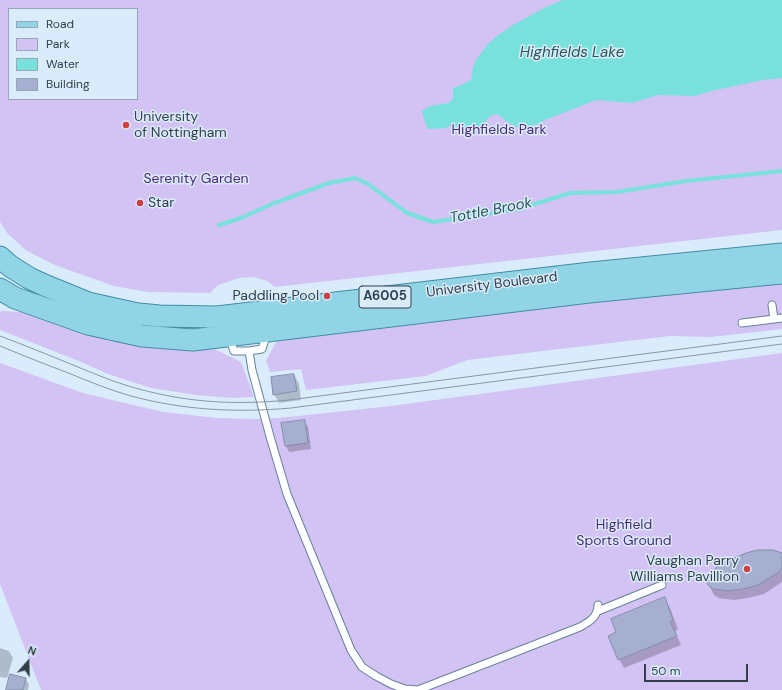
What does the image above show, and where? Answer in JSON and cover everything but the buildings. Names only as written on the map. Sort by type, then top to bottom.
[{"type":"main road","name":"University Boulevard","points":[[0,257],[10,266],[29,278],[88,303],[138,314],[217,317],[591,273],[782,254]]},
{"type":"main road","name":"University Boulevard","points":[[5,296],[88,324],[142,336],[231,344],[589,292],[782,273]]},
{"type":"lane","points":[[772,305],[774,319]]},
{"type":"lane","points":[[742,323],[782,318]]},
{"type":"lane","points":[[249,351],[265,340]]},
{"type":"lane","points":[[231,344],[249,351]]},
{"type":"lane","points":[[249,351],[252,370],[270,440],[287,494],[351,650],[362,667],[376,676],[391,684],[406,689],[418,690],[580,627],[591,621],[598,608],[662,586]]},
{"type":"green space","name":"Highfields Park","points":[[0,0],[782,0],[782,230],[275,287],[267,281],[254,277],[239,278],[218,285],[210,293],[148,292],[114,286],[55,265],[27,251],[8,234],[0,222]]},
{"type":"green space","points":[[782,281],[782,329],[711,337],[670,336],[467,360],[426,376],[306,390],[301,369],[270,372],[266,361],[279,336]]},
{"type":"green space","points":[[0,312],[35,313],[86,332],[157,349],[210,347],[241,362],[254,397],[232,398],[196,395],[151,388],[108,374],[0,330]]},
{"type":"green space","name":"Highfield Sports Ground","points":[[782,353],[782,690],[41,690],[0,584],[0,363],[83,393],[163,412],[217,418],[256,419],[279,418],[391,406]]},
{"type":"water","name":"Highfields Lake","points":[[563,0],[782,0],[782,78],[763,80],[711,91],[695,96],[658,95],[632,103],[596,100],[536,125],[519,128],[507,122],[499,115],[494,114],[487,119],[483,126],[461,130],[452,125],[446,128],[428,129],[422,111],[430,106],[448,103],[453,99],[453,88],[471,80],[473,67],[476,60],[488,44],[513,25],[546,7]]},
{"type":"waterway","name":"Tottle Brook","points":[[219,225],[241,218],[272,204],[329,183],[355,178],[368,184],[407,213],[433,222],[519,209],[570,193],[617,192],[686,181],[782,171]]},
{"type":"tram line","points":[[0,336],[130,387],[158,394],[214,402],[270,402],[289,400],[782,336]]},
{"type":"tram line","points":[[0,346],[100,386],[131,396],[151,401],[190,407],[250,410],[291,408],[782,344]]},
{"type":"place","name":"University of Nottingham","points":[[126,125]]},
{"type":"place","name":"Star","points":[[140,203]]},
{"type":"place","name":"Paddling Pool","points":[[327,296]]},
{"type":"place","name":"Vaughan Parry Williams Pavillion","points":[[747,569]]},
{"type":"park label","name":"Serenity Garden","points":[[196,179]]}]
